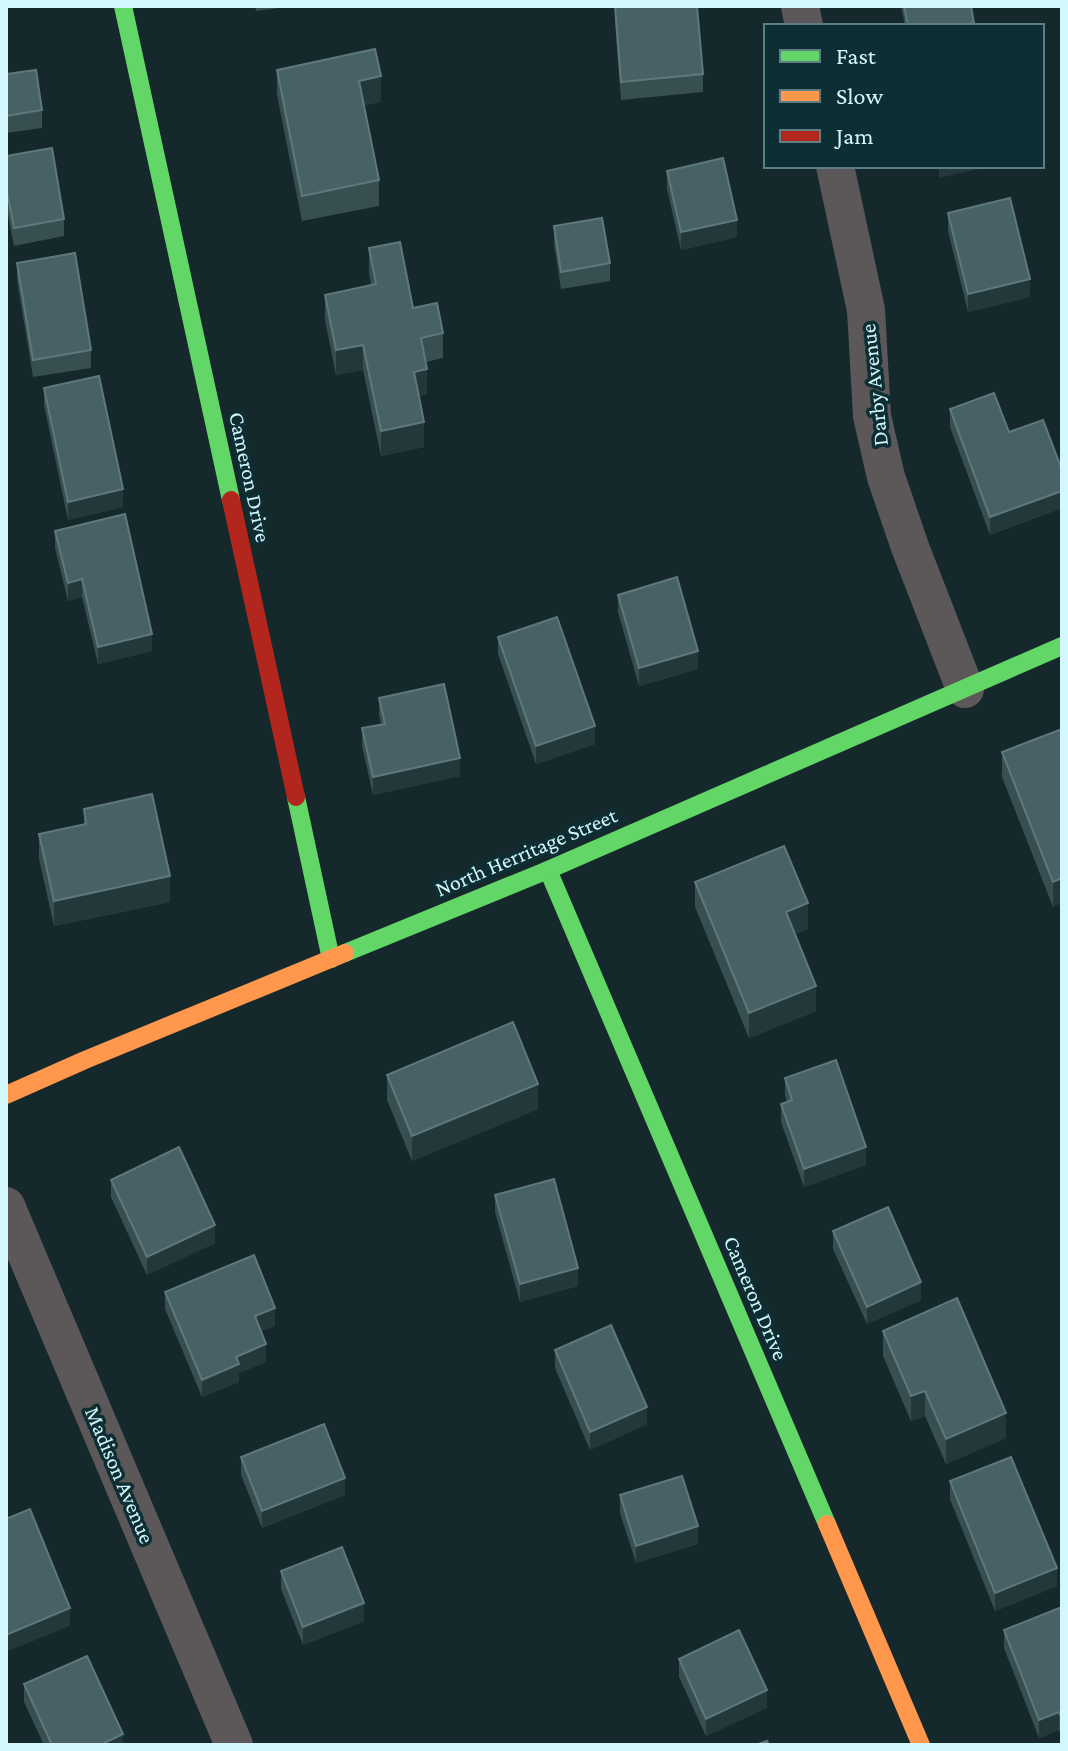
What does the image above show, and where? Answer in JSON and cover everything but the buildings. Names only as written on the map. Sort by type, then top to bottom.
[{"type":"street","name":"Cameron Drive","points":[[123,6],[331,959]]},
{"type":"street","name":"Darby Avenue","points":[[835,168],[866,310],[872,416],[886,477],[965,689]]},
{"type":"street","name":"North Herritage Street","points":[[6,1095],[548,870],[1062,646]]},
{"type":"street","name":"Cameron Drive","points":[[548,870],[921,1745]]},
{"type":"street","name":"Madison Avenue","points":[[6,1206],[234,1745]]},
{"type":"traffic: fast","points":[[123,6],[231,500]]},
{"type":"traffic: fast","points":[[345,953],[548,870],[1062,646]]},
{"type":"traffic: fast","points":[[296,797],[331,959]]},
{"type":"traffic: fast","points":[[548,870],[827,1524]]},
{"type":"traffic: slow","points":[[6,1095],[345,953]]},
{"type":"traffic: slow","points":[[827,1524],[921,1745]]},
{"type":"traffic: jam","points":[[231,500],[296,797]]}]
